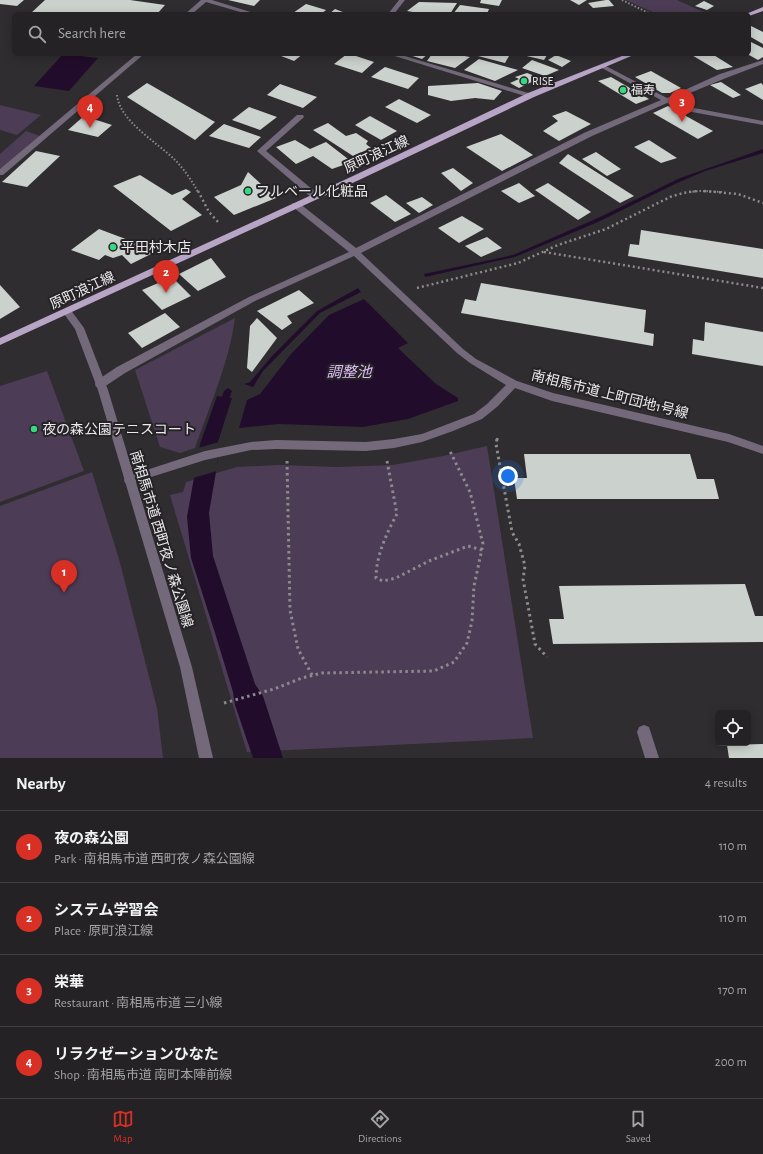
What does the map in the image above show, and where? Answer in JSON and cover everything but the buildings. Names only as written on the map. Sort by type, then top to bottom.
[{"type":"main road","points":[[751,13],[763,9]]},
{"type":"main road","name":"原町浪江線","points":[[0,342],[531,95],[625,56]]},
{"type":"street","points":[[190,12],[205,0],[247,12]]},
{"type":"street","points":[[393,12],[402,0]]},
{"type":"street","points":[[0,173],[139,56]]},
{"type":"street","points":[[398,56],[531,95]]},
{"type":"street","points":[[100,384],[127,367],[252,299],[356,252],[589,134],[667,99],[723,76],[763,62]]},
{"type":"street","points":[[602,66],[656,96],[701,112],[763,122]]},
{"type":"street","points":[[300,117],[260,150],[315,196]]},
{"type":"street","name":"南相馬市道 上町団地1号線","points":[[296,205],[356,252],[460,351],[473,361],[513,384],[552,397],[729,438],[763,450]]},
{"type":"street","name":"南相馬市道 西町夜ノ森公園線","points":[[67,311],[79,328],[100,384],[186,667],[206,758]]},
{"type":"street","points":[[128,480],[194,459],[251,446],[273,444],[351,447],[378,446],[414,440],[451,429],[481,415],[498,401],[513,384]]},
{"type":"street","points":[[644,732],[652,758]]},
{"type":"path","points":[[622,0],[647,12]]},
{"type":"path","points":[[117,93],[116,99],[118,105],[139,129],[176,160],[193,183],[209,213],[223,228]]},
{"type":"path","points":[[415,289],[518,263],[543,251],[606,229],[670,197],[683,193],[699,191],[721,192],[738,194],[763,202]]},
{"type":"path","points":[[543,251],[763,288]]},
{"type":"path","points":[[498,436],[496,444],[512,532],[519,544],[526,566],[523,579],[534,644],[547,657]]},
{"type":"path","points":[[224,703],[274,689],[302,678],[322,673],[375,674],[434,671],[454,662],[466,643],[472,621],[474,586],[483,544],[478,517],[470,492],[449,449]]},
{"type":"path","points":[[288,459],[290,610],[298,649],[312,676]]},
{"type":"path","points":[[387,461],[397,514],[388,530],[376,570],[376,578],[383,581],[396,578],[424,563],[468,546],[482,550]]},
{"type":"shaded area","points":[[626,0],[677,0],[704,12],[653,12]]},
{"type":"shaded area","points":[[0,105],[41,115],[17,135],[0,130]]},
{"type":"shaded area","points":[[26,131],[40,136],[0,169],[0,154]]},
{"type":"shaded area","points":[[235,318],[224,368],[195,448],[180,453],[160,447],[135,370]]},
{"type":"shaded area","name":"夜の森公園テニスコート","points":[[47,371],[84,471],[0,502],[0,386]]},
{"type":"shaded area","points":[[487,446],[533,738],[247,752],[170,495],[183,492],[186,482],[237,467],[279,465],[337,467],[393,465]]},
{"type":"shaded area","points":[[92,472],[119,559],[157,708],[163,758],[0,758],[0,506]]},
{"type":"water","points":[[61,56],[98,58],[69,91],[34,86]]},
{"type":"water","points":[[763,149],[763,153],[705,171],[598,222],[515,257],[425,277],[424,274],[513,255],[600,217],[680,178]]},
{"type":"water","points":[[358,288],[361,292],[320,313],[263,371],[253,387],[244,384],[250,382],[272,356],[317,311]]},
{"type":"water","name":"調整池","points":[[364,299],[408,343],[398,348],[436,384],[458,398],[458,401],[408,419],[363,427],[279,424],[239,428],[247,400],[260,394],[291,354],[329,315]]},
{"type":"water","points":[[217,396],[232,398],[216,448],[218,460],[209,513],[213,556],[255,684],[263,696],[283,758],[253,758],[235,705],[233,692],[191,558],[187,517],[200,444]]},
{"type":"pier","points":[[219,442],[217,471],[193,478],[198,448]]},
{"type":"waterway","points":[[222,407],[228,391]]},
{"type":"place","name":"RISE","points":[[524,81]]},
{"type":"place","name":"福寿","points":[[623,90]]},
{"type":"place","name":"栄華","points":[[682,122]]},
{"type":"place","name":"リラクゼーションひなた","points":[[90,128]]},
{"type":"place","name":"フルベール化粧品","points":[[248,191]]},
{"type":"place","name":"平田村木店","points":[[113,247]]},
{"type":"place","name":"システム学習会","points":[[166,293]]},
{"type":"place","name":"夜の森公園テニスコート","points":[[34,429]]},
{"type":"place","name":"夜の森公園","points":[[64,593]]}]
